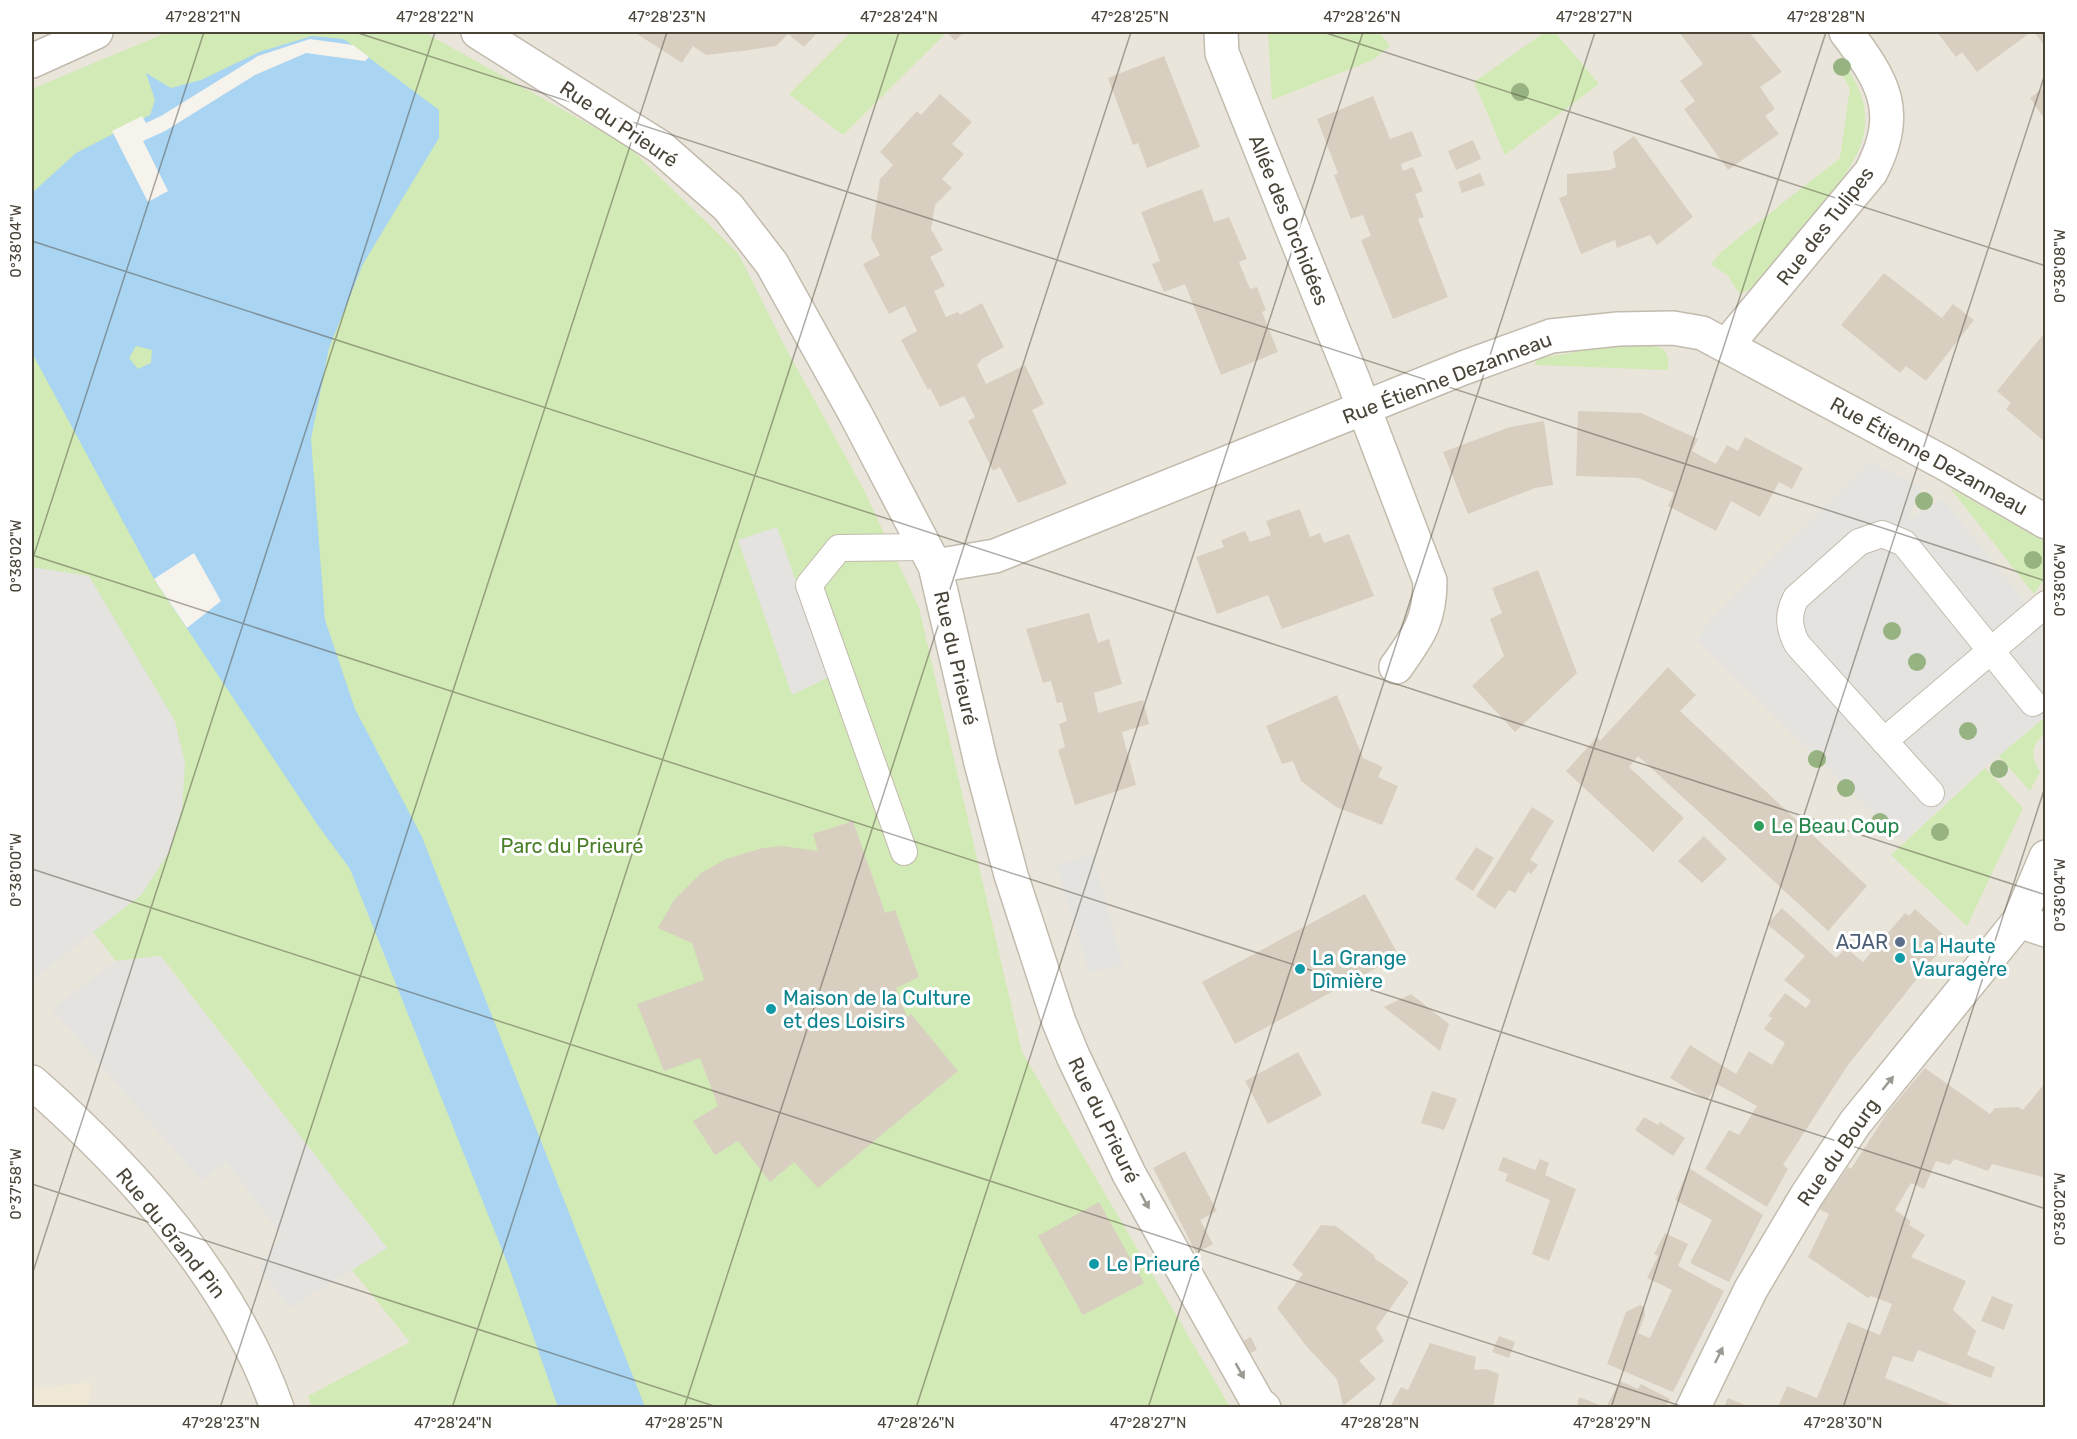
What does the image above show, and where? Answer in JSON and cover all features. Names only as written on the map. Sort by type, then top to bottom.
[{"type":"street","points":[[32,61],[96,32]]},
{"type":"street","name":"Rue du Prieuré","points":[[478,32],[660,147],[728,207],[772,264],[930,557],[1011,874],[1059,1022],[1098,1112],[1258,1403],[1264,1407]]},
{"type":"street","name":"Allée des Orchidées","points":[[1221,32],[1222,53],[1430,581],[1429,607],[1422,630],[1396,667]]},
{"type":"street","name":"Rue des Tulipes","points":[[1727,345],[1870,172],[1882,150],[1888,127],[1887,105],[1881,84],[1872,65],[1846,32]]},
{"type":"street","name":"Rue Étienne Dezanneau","points":[[930,557],[995,556],[1363,408],[1551,336],[1618,329],[1673,328],[1702,333],[1946,464],[2046,522]]},
{"type":"street","name":"Rue du Bourg","points":[[1693,1407],[1751,1289],[1807,1195],[1855,1123],[2032,926],[2046,857]]},
{"type":"street","name":"Rue du Grand Pin","points":[[32,1082],[79,1123],[163,1216],[219,1291],[256,1359],[277,1407]]},
{"type":"lane","points":[[1931,793],[1797,644],[1790,626],[1791,608],[1796,598],[1859,542],[1882,534],[1904,543],[2034,703]]},
{"type":"lane","points":[[904,852],[809,585],[838,548],[930,557]]},
{"type":"lane","points":[[1884,741],[2046,604]]},
{"type":"shaded area","points":[[32,32],[2045,32],[2045,1407],[32,1407]]},
{"type":"shaded area","points":[[1870,462],[1923,488],[1908,515],[1912,518],[1942,498],[2045,627],[2045,717],[1992,761],[1903,842],[1697,640],[1711,619]]},
{"type":"shaded area","points":[[777,527],[829,677],[792,695],[738,540]]},
{"type":"shaded area","points":[[32,567],[89,576],[175,721],[185,763],[182,809],[169,852],[142,894],[32,980]]},
{"type":"shaded area","points":[[1093,854],[1123,965],[1089,973],[1056,865]]},
{"type":"shaded area","points":[[160,956],[387,1248],[290,1308],[259,1269],[281,1235],[226,1162],[201,1181],[52,1009],[116,961]]},
{"type":"shaded area","points":[[92,1382],[88,1407],[32,1407],[32,1389]]},
{"type":"green space","name":"Parc du Prieuré","points":[[168,32],[424,32],[629,147],[738,253],[783,343],[864,490],[919,608],[1022,1052],[1230,1407],[312,1407],[308,1396],[410,1342],[352,1270],[387,1248],[161,956],[116,961],[93,932],[142,894],[32,567],[32,89]]},
{"type":"green space","points":[[851,32],[947,32],[843,135],[789,94]]},
{"type":"green space","points":[[1268,32],[1379,32],[1390,46],[1373,60],[1272,100]]},
{"type":"green space","points":[[1545,32],[1555,32],[1599,84],[1505,155],[1474,82]]},
{"type":"green space","points":[[1841,60],[1856,83],[1864,104],[1865,124],[1861,143],[1853,162],[1756,286],[1740,294],[1727,275],[1711,264],[1722,251],[1840,158],[1850,88],[1835,64]]},
{"type":"green space","points":[[1636,345],[1657,346],[1665,351],[1668,370],[1535,365],[1537,359],[1591,349]]},
{"type":"green space","points":[[1950,488],[2045,542],[2045,578],[2034,594]]},
{"type":"green space","points":[[2045,717],[2045,734],[2037,742],[2033,751],[2040,771],[2030,791],[1999,756]]},
{"type":"green space","points":[[1985,768],[2023,808],[1967,926],[1891,855]]},
{"type":"water","points":[[312,36],[344,39],[439,110],[439,138],[363,264],[329,348],[311,439],[325,620],[355,709],[422,837],[645,1407],[558,1407],[509,1267],[350,869],[317,824],[154,579],[32,353],[32,193],[76,153],[150,115],[155,100],[146,73],[171,88],[201,80],[259,52]],"holes":[[[136,346],[152,350],[151,363],[138,369],[129,358]]]},
{"type":"pier","points":[[310,39],[353,45],[369,57],[365,61],[306,53],[255,75],[165,131],[143,141],[168,191],[148,202],[112,131],[142,116],[146,123],[258,56]]},
{"type":"pier","points":[[194,553],[221,601],[187,628],[154,579]]},
{"type":"building","points":[[634,32],[818,32],[804,47],[788,34],[776,46],[742,51],[706,55],[693,46],[682,63]]},
{"type":"building","points":[[947,32],[964,32],[955,41]]},
{"type":"building","points":[[1679,32],[1749,32],[1782,72],[1760,87],[1775,109],[1765,116],[1779,134],[1728,170],[1684,109],[1695,101],[1680,81],[1703,64]]},
{"type":"building","points":[[1937,32],[2031,32],[1977,72],[1962,52],[1956,57]]},
{"type":"building","points":[[2034,32],[2046,32],[2046,48]]},
{"type":"building","points":[[1164,56],[1200,147],[1147,168],[1138,143],[1133,145],[1108,78]]},
{"type":"building","points":[[2046,86],[2046,121],[2030,98]]},
{"type":"building","points":[[940,94],[972,122],[952,144],[964,154],[942,179],[952,188],[935,205],[931,229],[943,250],[930,257],[945,286],[934,291],[946,317],[958,312],[960,315],[982,303],[1004,347],[982,359],[977,365],[986,384],[1025,365],[1044,404],[1032,410],[1067,484],[1018,503],[1000,467],[993,471],[968,421],[975,417],[964,396],[940,407],[930,388],[928,390],[901,340],[917,331],[905,306],[889,314],[863,264],[880,255],[871,238],[880,179],[893,165],[880,152],[917,111],[921,115]]},
{"type":"building","points":[[1373,96],[1390,139],[1412,131],[1422,156],[1401,164],[1403,171],[1413,167],[1423,191],[1415,194],[1424,217],[1418,219],[1448,297],[1393,319],[1361,240],[1371,236],[1363,215],[1351,219],[1334,175],[1338,173],[1317,119]]},
{"type":"building","points":[[1634,136],[1693,217],[1657,245],[1650,235],[1617,248],[1615,240],[1581,254],[1559,198],[1567,195],[1567,174],[1610,170],[1616,167],[1613,152]]},
{"type":"building","points":[[1473,140],[1481,159],[1456,170],[1448,151]]},
{"type":"building","points":[[1480,173],[1485,185],[1462,193],[1458,182]]},
{"type":"building","points":[[1202,189],[1214,222],[1229,217],[1247,259],[1239,262],[1250,289],[1257,287],[1266,310],[1262,312],[1278,352],[1221,375],[1185,284],[1164,292],[1152,264],[1160,261],[1141,212]]},
{"type":"building","points":[[1884,273],[1942,318],[1953,304],[1974,320],[1926,381],[1906,366],[1900,373],[1841,325]]},
{"type":"building","points":[[2046,331],[2046,443],[2006,409],[2011,403],[1997,391]]},
{"type":"building","points":[[1578,411],[1641,413],[1698,439],[1692,451],[1716,464],[1727,445],[1738,451],[1745,437],[1803,468],[1792,489],[1779,482],[1760,517],[1731,501],[1716,531],[1668,506],[1674,493],[1638,478],[1576,476]]},
{"type":"building","points":[[1544,421],[1553,485],[1535,488],[1468,514],[1443,452],[1510,427]]},
{"type":"building","points":[[1300,509],[1310,537],[1320,533],[1324,543],[1349,534],[1374,596],[1282,629],[1268,595],[1217,614],[1196,557],[1224,547],[1221,540],[1245,531],[1250,542],[1271,535],[1266,521]]},
{"type":"building","points":[[1538,570],[1577,673],[1515,732],[1472,686],[1504,656],[1490,619],[1502,613],[1492,588]]},
{"type":"building","points":[[1089,613],[1098,643],[1109,639],[1122,684],[1094,693],[1098,713],[1143,700],[1149,724],[1122,732],[1136,785],[1075,805],[1058,750],[1065,747],[1059,724],[1067,721],[1062,702],[1057,703],[1051,681],[1043,683],[1026,629]]},
{"type":"building","name":"Le Beau Coup","points":[[1668,667],[1696,695],[1680,711],[1867,886],[1828,931],[1638,756],[1629,767],[1684,818],[1653,852],[1566,771],[1597,737],[1600,741]]},
{"type":"building","points":[[1337,695],[1363,758],[1383,767],[1378,777],[1398,786],[1382,825],[1336,807],[1301,781],[1293,761],[1282,764],[1266,726]]},
{"type":"building","points":[[1532,807],[1554,821],[1530,860],[1538,865],[1531,874],[1528,872],[1515,893],[1509,890],[1495,909],[1476,896]]},
{"type":"building","name":"Maison de la Culture et des Loisirs","points":[[853,821],[885,913],[895,910],[919,977],[896,988],[907,1017],[911,1014],[958,1071],[818,1188],[794,1162],[770,1182],[738,1141],[715,1155],[693,1121],[718,1106],[700,1058],[664,1071],[637,1004],[704,980],[692,943],[658,928],[674,900],[701,873],[726,859],[763,848],[782,846],[818,851],[813,834]]},
{"type":"building","points":[[1704,836],[1727,859],[1702,883],[1678,861]]},
{"type":"building","points":[[1476,847],[1494,858],[1473,891],[1455,879]]},
{"type":"building","name":"La Grange Dîmière","points":[[1365,894],[1399,956],[1235,1044],[1202,982]]},
{"type":"building","points":[[1782,908],[1836,958],[1846,948],[1863,962],[1905,913],[1909,916],[1915,909],[1953,943],[1937,954],[1848,1065],[1783,1165],[1788,1169],[1767,1207],[1705,1169],[1729,1130],[1739,1135],[1757,1106],[1717,1084],[1707,1100],[1670,1078],[1690,1045],[1736,1074],[1749,1051],[1772,1065],[1785,1043],[1764,1029],[1772,1018],[1768,1016],[1785,993],[1806,1008],[1811,1001],[1784,980],[1805,956],[1767,924]]},
{"type":"building","points":[[1411,994],[1449,1024],[1440,1051],[1384,1007]]},
{"type":"building","points":[[1298,1052],[1322,1095],[1268,1124],[1245,1081]]},
{"type":"building","points":[[1925,1068],[1990,1114],[1995,1108],[2018,1107],[2023,1110],[2046,1082],[2046,1172],[2043,1177],[1992,1164],[1988,1171],[1954,1159],[1950,1165],[1936,1161],[1924,1189],[1911,1183],[1895,1210],[1911,1221],[1909,1225],[1925,1235],[1911,1257],[1966,1281],[1953,1310],[1976,1331],[1967,1355],[1995,1367],[1991,1378],[1918,1350],[1913,1362],[1893,1356],[1885,1378],[1957,1407],[1842,1407],[1835,1405],[1834,1407],[1778,1407],[1787,1386],[1817,1398],[1848,1322],[1880,1335],[1892,1304],[1871,1296],[1868,1298],[1808,1257],[1829,1214],[1819,1209],[1848,1167],[1851,1169],[1887,1113]]},
{"type":"building","points":[[1432,1091],[1457,1099],[1444,1130],[1421,1123]]},
{"type":"building","points":[[1644,1117],[1658,1125],[1660,1122],[1685,1138],[1673,1156],[1635,1130]]},
{"type":"building","points":[[1185,1151],[1217,1211],[1200,1220],[1213,1244],[1196,1253],[1153,1168]]},
{"type":"building","points":[[1503,1157],[1535,1170],[1540,1159],[1549,1163],[1545,1175],[1576,1189],[1549,1261],[1532,1254],[1550,1200],[1505,1181],[1508,1174],[1498,1170]]},
{"type":"building","points":[[1689,1168],[1763,1215],[1729,1282],[1690,1263],[1712,1220],[1675,1200]]},
{"type":"building","name":"Le Prieuré","points":[[1099,1202],[1144,1283],[1083,1315],[1038,1236]]},
{"type":"building","points":[[1321,1225],[1336,1226],[1375,1256],[1374,1258],[1409,1282],[1376,1328],[1384,1341],[1359,1361],[1376,1379],[1343,1406],[1337,1379],[1308,1348],[1277,1308],[1303,1274],[1292,1265]]},
{"type":"building","points":[[1665,1233],[1688,1244],[1678,1266],[1724,1291],[1673,1392],[1607,1364],[1626,1312],[1640,1305],[1644,1307],[1645,1315],[1638,1333],[1650,1338],[1672,1290],[1647,1278],[1658,1256],[1654,1254]]},
{"type":"building","points":[[1992,1296],[2013,1305],[2004,1330],[1981,1321]]},
{"type":"building","points":[[1499,1336],[1515,1342],[1509,1358],[1492,1352]]},
{"type":"building","points":[[1251,1337],[1257,1350],[1246,1355],[1240,1342]]},
{"type":"building","points":[[1430,1343],[1476,1357],[1474,1370],[1486,1369],[1499,1374],[1493,1407],[1390,1407],[1401,1387],[1408,1390]]},
{"type":"building","points":[[1620,1381],[1638,1389],[1641,1384],[1670,1399],[1665,1407],[1606,1407]]},
{"type":"building","points":[[1579,1397],[1592,1402],[1604,1407],[1577,1407]]},
{"type":"building","points":[[1728,1398],[1750,1407],[1724,1407]]},
{"type":"place","name":"Le Beau Coup","points":[[1759,826]]},
{"type":"place","name":"AJAR","points":[[1900,942]]},
{"type":"place","name":"La Haute Vauragère","points":[[1900,958]]},
{"type":"place","name":"La Grange Dîmière","points":[[1300,969]]},
{"type":"place","name":"Maison de la Culture et des Loisirs","points":[[771,1009]]},
{"type":"place","name":"Le Prieuré","points":[[1094,1264]]}]
